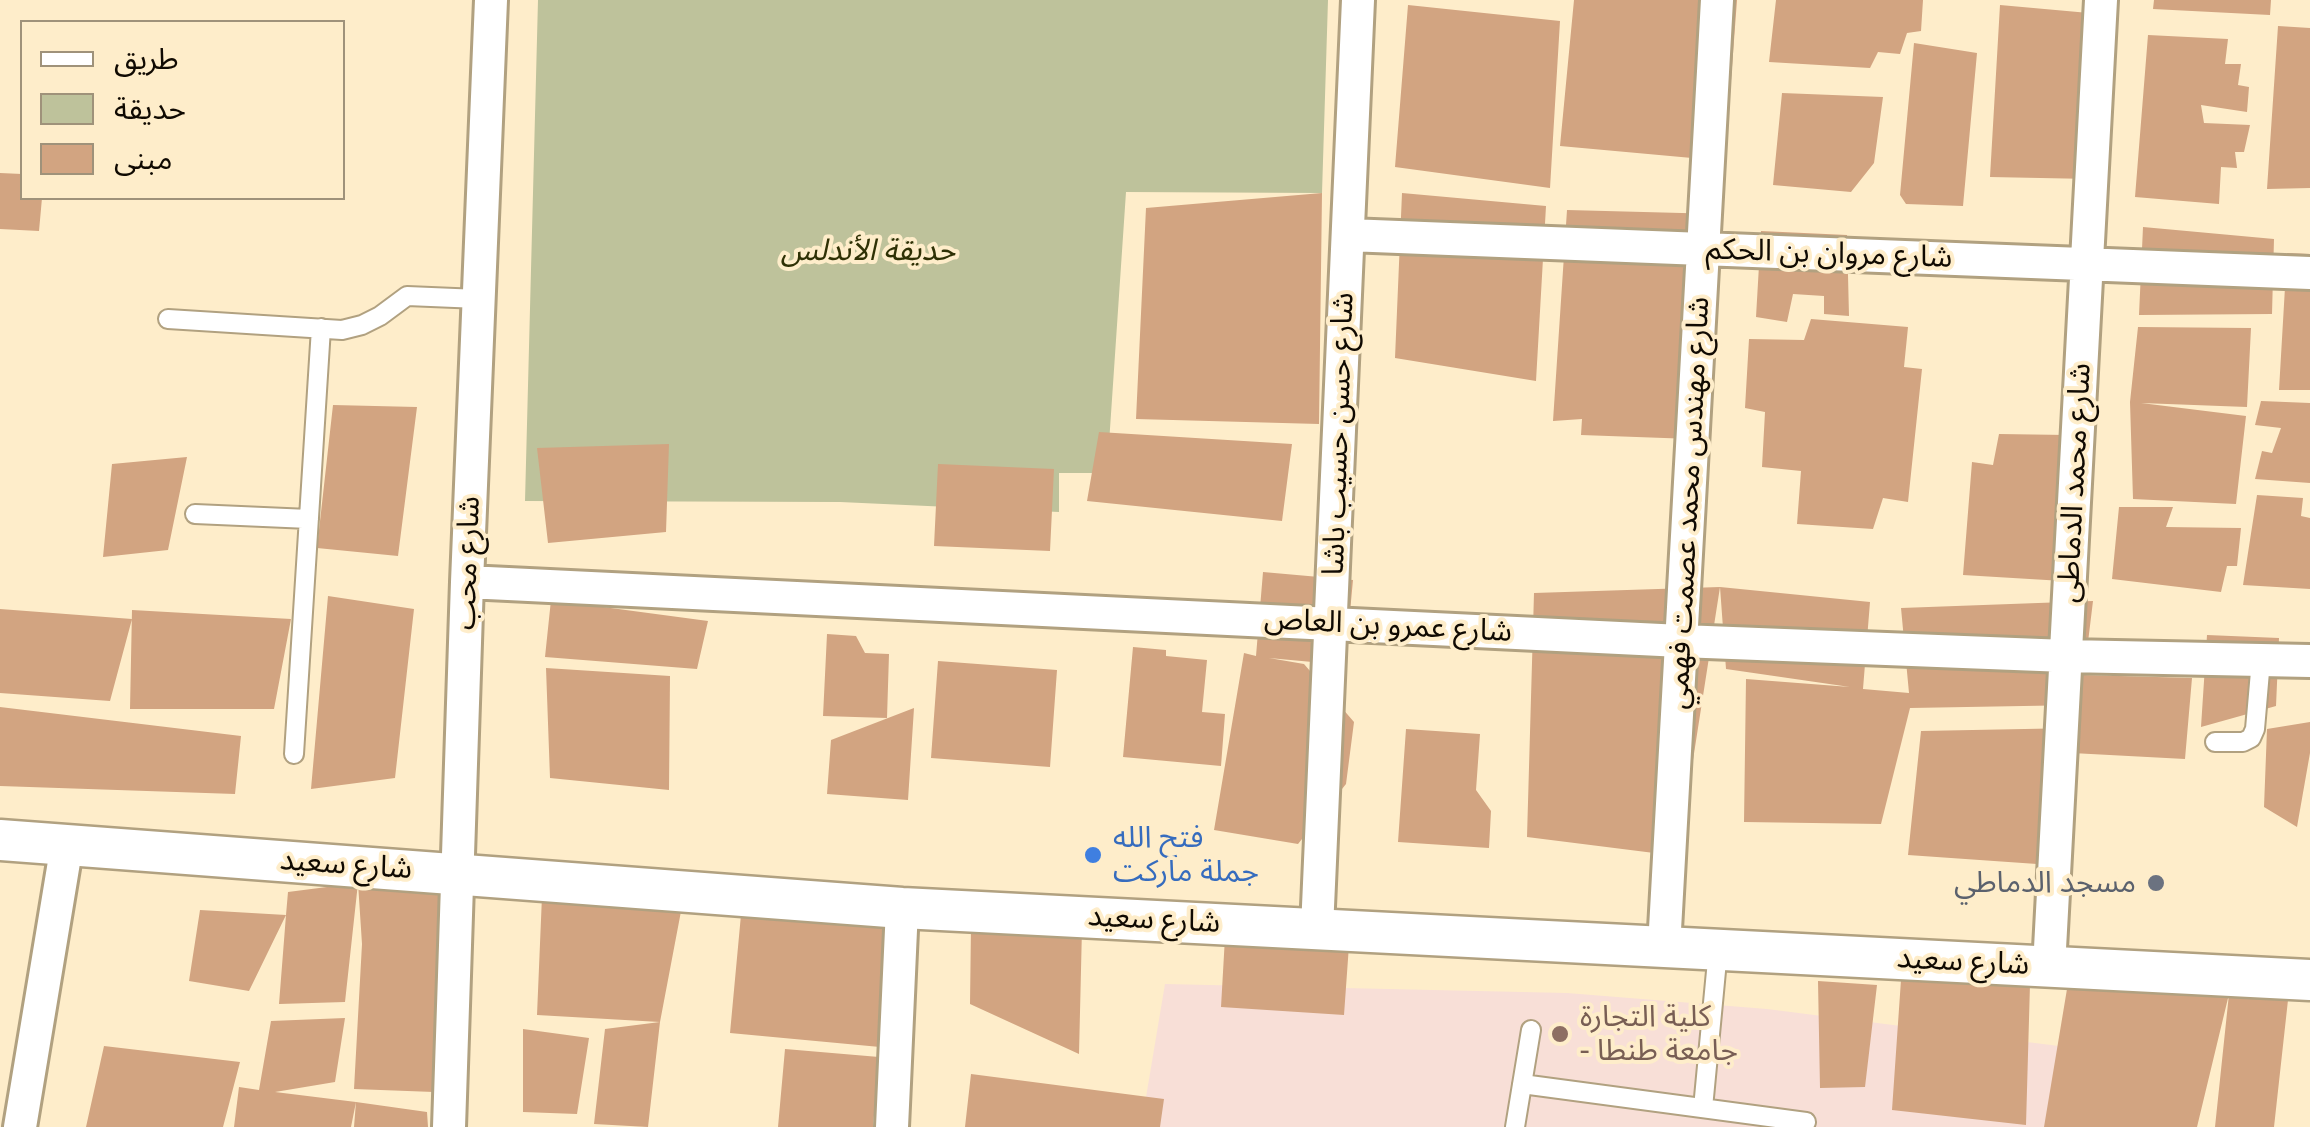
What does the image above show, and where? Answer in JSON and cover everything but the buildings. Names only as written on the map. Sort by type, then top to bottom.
[{"type":"street","name":"شارع محب","points":[[449,1127],[491,0]]},
{"type":"street","name":"شارع حسن حسيب باشا","points":[[1318,929],[1358,0]]},
{"type":"street","name":"شارع مهندس محمد عصمت فهمي","points":[[1664,947],[1717,0]]},
{"type":"street","name":"شارع محمد الدماطى","points":[[2049,966],[2101,0]]},
{"type":"street","name":"شارع مروان بن الحكم","points":[[1348,235],[2310,274]]},
{"type":"street","name":"شارع عمرو بن العاص","points":[[467,582],[1681,640],[2066,656],[2310,661]]},
{"type":"street","name":"شارع سعيد","points":[[0,840],[902,908],[2310,980]]},
{"type":"street","points":[[20,1127],[67,844]]},
{"type":"street","points":[[892,1127],[902,908]]},
{"type":"lane","points":[[168,319],[342,330],[362,326],[407,296],[479,299]]},
{"type":"lane","points":[[294,754],[320,328]]},
{"type":"lane","points":[[195,514],[309,519]]},
{"type":"lane","points":[[2215,742],[2244,742],[2251,738],[2261,660]]},
{"type":"lane","points":[[1703,1108],[1718,950]]},
{"type":"lane","points":[[1515,1127],[1531,1030]]},
{"type":"lane","points":[[1522,1084],[1806,1122]]},
{"type":"shaded area","name":"كلية التجارة - جامعة طنطا","points":[[1165,984],[1567,993],[1767,1009],[2161,1059],[2149,1127],[1141,1127]]},
{"type":"green space","name":"حديقة الأندلس","points":[[538,0],[1328,0],[1322,193],[1126,192],[1107,473],[1059,473],[1059,512],[840,502],[525,501]]},
{"type":"place","name":"فتح الله جملة ماركت","points":[[1093,855]]},
{"type":"place","name":"مسجد الدماطي","points":[[2156,883]]},
{"type":"place","name":"كلية التجارة - جامعة طنطا","points":[[1560,1034]]}]
